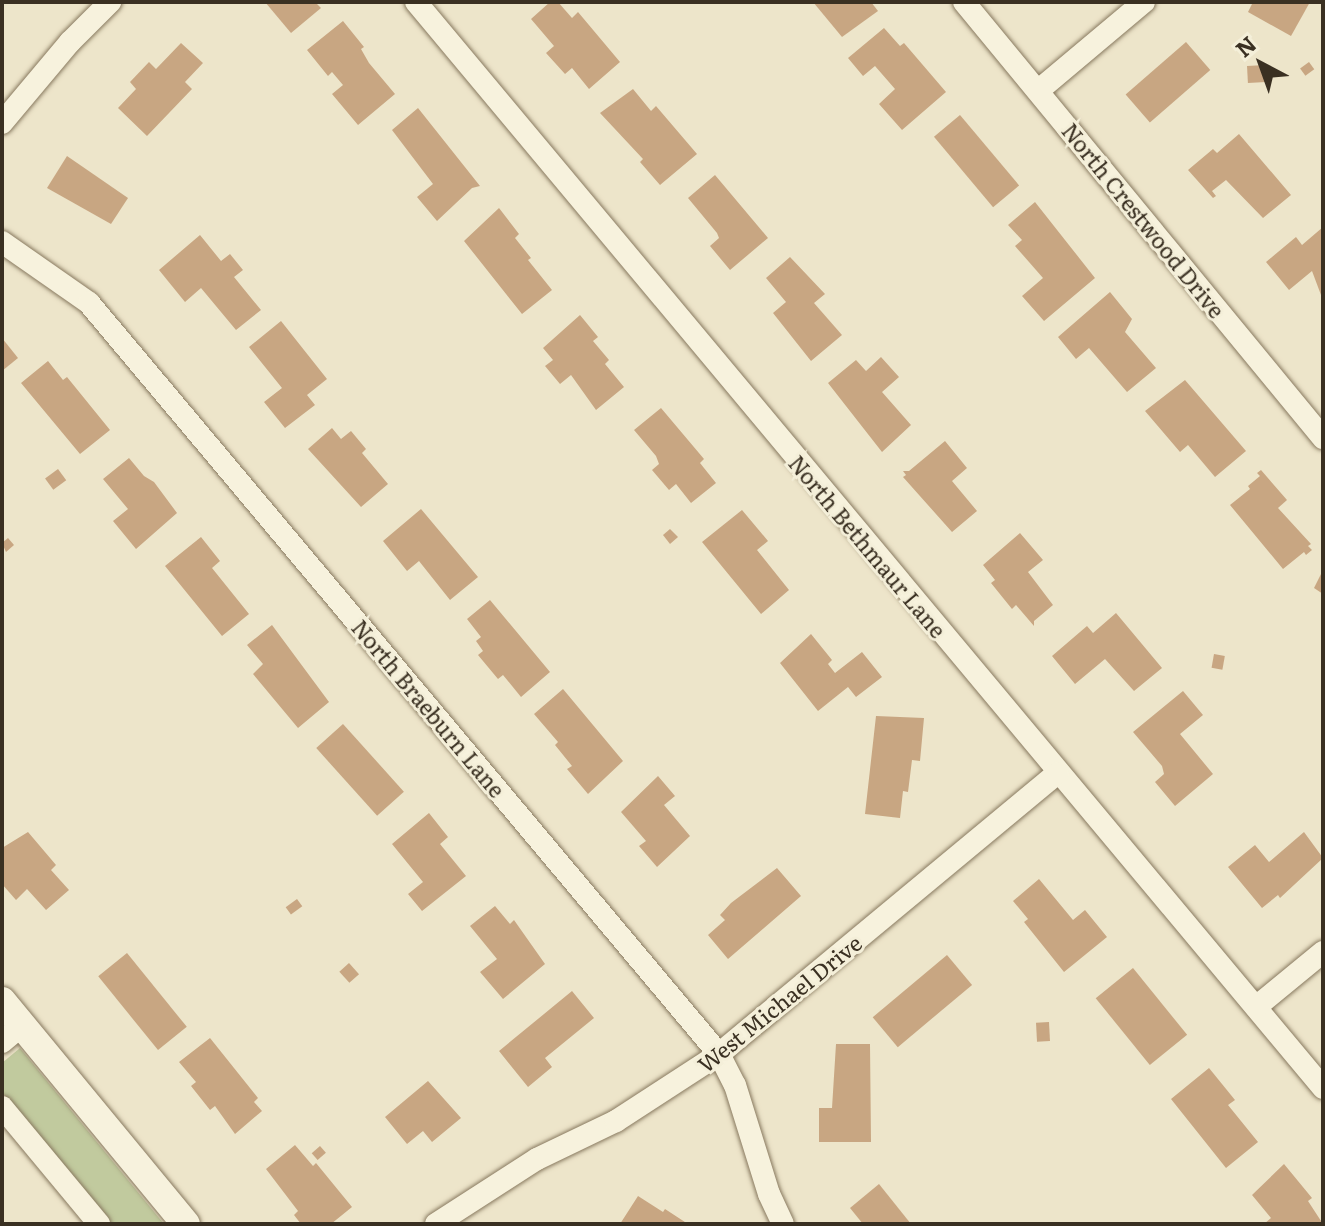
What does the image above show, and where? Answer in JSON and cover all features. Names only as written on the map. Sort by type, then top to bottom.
[{"type":"street","points":[[2,123],[70,42],[110,2]]},
{"type":"street","name":"North Bethmaur Lane","points":[[416,2],[1323,1088]]},
{"type":"street","name":"North Crestwood Drive","points":[[964,2],[1323,438]]},
{"type":"street","points":[[1039,90],[1144,2]]},
{"type":"street","name":"North Braeburn Lane","points":[[2,242],[89,303],[719,1054],[735,1085],[769,1194],[783,1224]]},
{"type":"street","name":"West Michael Drive","points":[[436,1224],[537,1159],[616,1121],[719,1054],[1057,773]]},
{"type":"street","points":[[1256,1007],[1323,952]]},
{"type":"street","points":[[2,1001],[12,1034],[186,1224]]},
{"type":"street","points":[[2,1107],[99,1224]]},
{"type":"green space","points":[[20,1048],[164,1224],[112,1224],[2,1092],[2,1063]]},
{"type":"building","points":[[265,2],[315,2],[321,8],[291,33]]},
{"type":"building","points":[[550,2],[558,2],[572,18],[578,12],[620,62],[589,89],[572,68],[565,74],[546,53],[554,46],[531,19]]},
{"type":"building","points":[[813,2],[871,2],[878,11],[842,37]]},
{"type":"building","points":[[1253,2],[1310,2],[1291,36],[1248,12]]},
{"type":"building","points":[[343,21],[364,47],[361,49],[369,63],[395,94],[358,125],[332,94],[343,85],[332,72],[328,76],[307,50]]},
{"type":"building","points":[[884,28],[900,46],[904,43],[946,92],[902,130],[879,104],[895,89],[875,66],[863,76],[848,58]]},
{"type":"building","points":[[1186,42],[1210,70],[1150,122],[1126,94]]},
{"type":"building","points":[[181,43],[203,63],[185,82],[192,89],[147,136],[118,108],[136,89],[130,82],[149,62],[156,69]]},
{"type":"building","points":[[1309,62],[1314,69],[1305,76],[1300,68]]},
{"type":"building","points":[[1265,65],[1266,82],[1248,83],[1247,66]]},
{"type":"building","points":[[633,89],[651,111],[656,106],[697,154],[660,185],[640,162],[643,159],[600,113]]},
{"type":"building","points":[[418,108],[480,186],[472,188],[437,221],[417,197],[433,184],[392,130]]},
{"type":"building","points":[[960,115],[1019,185],[993,207],[934,137]]},
{"type":"building","points":[[1239,134],[1291,195],[1263,218],[1226,180],[1212,191],[1216,196],[1213,198],[1188,170],[1213,149],[1217,153]]},
{"type":"building","points":[[67,156],[128,198],[111,224],[47,188]]},
{"type":"building","points":[[715,175],[768,238],[730,270],[710,246],[719,238],[717,233],[688,198]]},
{"type":"building","points":[[1035,202],[1095,278],[1044,321],[1022,296],[1043,278],[1015,246],[1022,240],[1008,225]]},
{"type":"building","points":[[499,208],[519,234],[515,238],[531,258],[528,260],[552,290],[522,314],[464,241]]},
{"type":"building","points":[[1323,227],[1323,293],[1321,295],[1312,271],[1289,290],[1266,262],[1296,237],[1302,245]]},
{"type":"building","points":[[200,235],[221,261],[230,254],[243,270],[234,277],[261,310],[236,330],[201,288],[185,302],[159,270]]},
{"type":"building","points":[[790,257],[825,294],[814,303],[842,335],[811,361],[773,313],[786,302],[766,278]]},
{"type":"building","points":[[1110,292],[1132,319],[1125,332],[1156,368],[1127,392],[1089,348],[1076,359],[1058,337]]},
{"type":"building","points":[[580,315],[598,337],[593,341],[609,360],[605,364],[624,387],[596,410],[571,375],[560,384],[545,366],[553,360],[543,348]]},
{"type":"building","points":[[281,321],[327,379],[307,395],[315,405],[285,428],[264,402],[282,388],[249,347]]},
{"type":"building","points":[[2,338],[18,358],[2,371]]},
{"type":"building","points":[[881,357],[899,377],[882,392],[911,425],[882,452],[828,383],[856,360],[866,371]]},
{"type":"building","points":[[48,361],[63,380],[67,377],[110,430],[80,454],[21,383]]},
{"type":"building","points":[[1185,380],[1246,451],[1215,477],[1188,445],[1180,452],[1145,411]]},
{"type":"building","points":[[661,408],[704,459],[700,463],[716,483],[691,503],[676,484],[669,490],[652,470],[659,464],[656,456],[634,430]]},
{"type":"building","points":[[332,428],[341,439],[351,431],[366,449],[362,453],[388,484],[361,507],[308,449]]},
{"type":"building","points":[[945,441],[967,468],[952,481],[977,511],[952,532],[903,477],[906,475],[903,471],[909,471]]},
{"type":"building","points":[[129,458],[144,476],[154,482],[177,513],[136,549],[113,521],[128,509],[103,479]]},
{"type":"building","points":[[58,469],[66,480],[53,490],[45,478]]},
{"type":"building","points":[[1261,470],[1287,500],[1278,508],[1311,544],[1308,546],[1312,550],[1306,555],[1304,552],[1283,569],[1230,505],[1250,489],[1248,486],[1260,476],[1257,473]]},
{"type":"building","points":[[421,509],[478,577],[450,600],[419,561],[407,571],[383,541]]},
{"type":"building","points":[[742,510],[768,541],[757,550],[789,590],[761,614],[702,542]]},
{"type":"building","points":[[670,529],[678,537],[670,544],[663,535]]},
{"type":"building","points":[[1020,533],[1043,560],[1028,572],[1053,605],[1034,621],[1034,626],[1016,605],[1012,609],[991,583],[995,580],[983,565]]},
{"type":"building","points":[[201,537],[220,561],[212,568],[249,614],[222,636],[165,566]]},
{"type":"building","points":[[8,538],[14,545],[6,552],[2,543]]},
{"type":"building","points":[[1323,570],[1323,594],[1314,588]]},
{"type":"building","points":[[490,600],[550,672],[521,697],[503,675],[498,679],[478,655],[483,651],[476,641],[481,637],[467,619]]},
{"type":"building","points":[[1116,613],[1162,668],[1134,691],[1105,659],[1075,684],[1052,656],[1087,626],[1093,633]]},
{"type":"building","points":[[272,625],[329,702],[298,728],[253,674],[263,664],[247,645]]},
{"type":"building","points":[[811,634],[832,660],[828,664],[835,673],[862,652],[882,677],[856,697],[848,687],[818,711],[780,663]]},
{"type":"building","points":[[1214,654],[1225,656],[1222,670],[1212,668]]},
{"type":"building","points":[[563,689],[623,761],[588,794],[567,769],[572,766],[555,745],[558,742],[534,714]]},
{"type":"building","points":[[1183,691],[1203,715],[1180,734],[1213,774],[1175,806],[1155,782],[1164,774],[1162,766],[1133,732]]},
{"type":"building","points":[[876,716],[924,718],[920,761],[912,760],[908,792],[903,791],[900,818],[865,814]]},
{"type":"building","points":[[343,724],[404,792],[377,816],[316,748]]},
{"type":"building","points":[[658,776],[675,796],[664,805],[690,836],[657,867],[639,846],[646,841],[621,812]]},
{"type":"building","points":[[429,813],[448,837],[440,844],[466,876],[422,911],[408,894],[423,882],[392,844]]},
{"type":"building","points":[[28,832],[56,865],[51,870],[69,890],[46,910],[27,889],[16,900],[2,884],[2,848]]},
{"type":"building","points":[[1304,832],[1323,858],[1280,898],[1278,895],[1262,908],[1228,867],[1255,845],[1269,862]]},
{"type":"building","points":[[777,868],[801,896],[728,959],[708,935],[725,920],[720,915],[731,903]]},
{"type":"building","points":[[1039,879],[1073,920],[1085,910],[1107,937],[1064,972],[1024,922],[1028,919],[1013,901]]},
{"type":"building","points":[[297,899],[302,906],[291,915],[286,907]]},
{"type":"building","points":[[495,906],[510,924],[514,920],[545,964],[503,999],[480,972],[497,959],[470,926]]},
{"type":"building","points":[[127,953],[187,1027],[158,1050],[98,976]]},
{"type":"building","points":[[947,955],[972,985],[898,1047],[873,1017]]},
{"type":"building","points":[[349,963],[359,974],[349,983],[339,972]]},
{"type":"building","points":[[1133,968],[1187,1035],[1150,1065],[1096,998]]},
{"type":"building","points":[[572,991],[594,1018],[545,1058],[552,1067],[528,1087],[499,1051]]},
{"type":"building","points":[[1049,1022],[1050,1041],[1037,1042],[1036,1023]]},
{"type":"building","points":[[210,1038],[258,1098],[254,1102],[262,1111],[235,1134],[215,1106],[210,1110],[191,1086],[196,1082],[179,1062]]},
{"type":"building","points":[[836,1044],[870,1044],[871,1142],[819,1142],[819,1108],[832,1108]]},
{"type":"building","points":[[1209,1068],[1235,1100],[1228,1105],[1258,1142],[1226,1168],[1171,1099]]},
{"type":"building","points":[[428,1081],[461,1118],[432,1142],[423,1131],[407,1144],[385,1117]]},
{"type":"building","points":[[295,1145],[313,1166],[316,1163],[352,1207],[331,1224],[301,1224],[294,1215],[298,1211],[266,1169]]},
{"type":"building","points":[[320,1146],[326,1153],[318,1160],[312,1153]]},
{"type":"building","points":[[1284,1164],[1312,1198],[1308,1201],[1323,1224],[1264,1224],[1271,1218],[1252,1195]]},
{"type":"building","points":[[879,1184],[911,1224],[863,1224],[850,1208]]},
{"type":"building","points":[[638,1196],[663,1212],[665,1209],[688,1224],[620,1224]]}]
